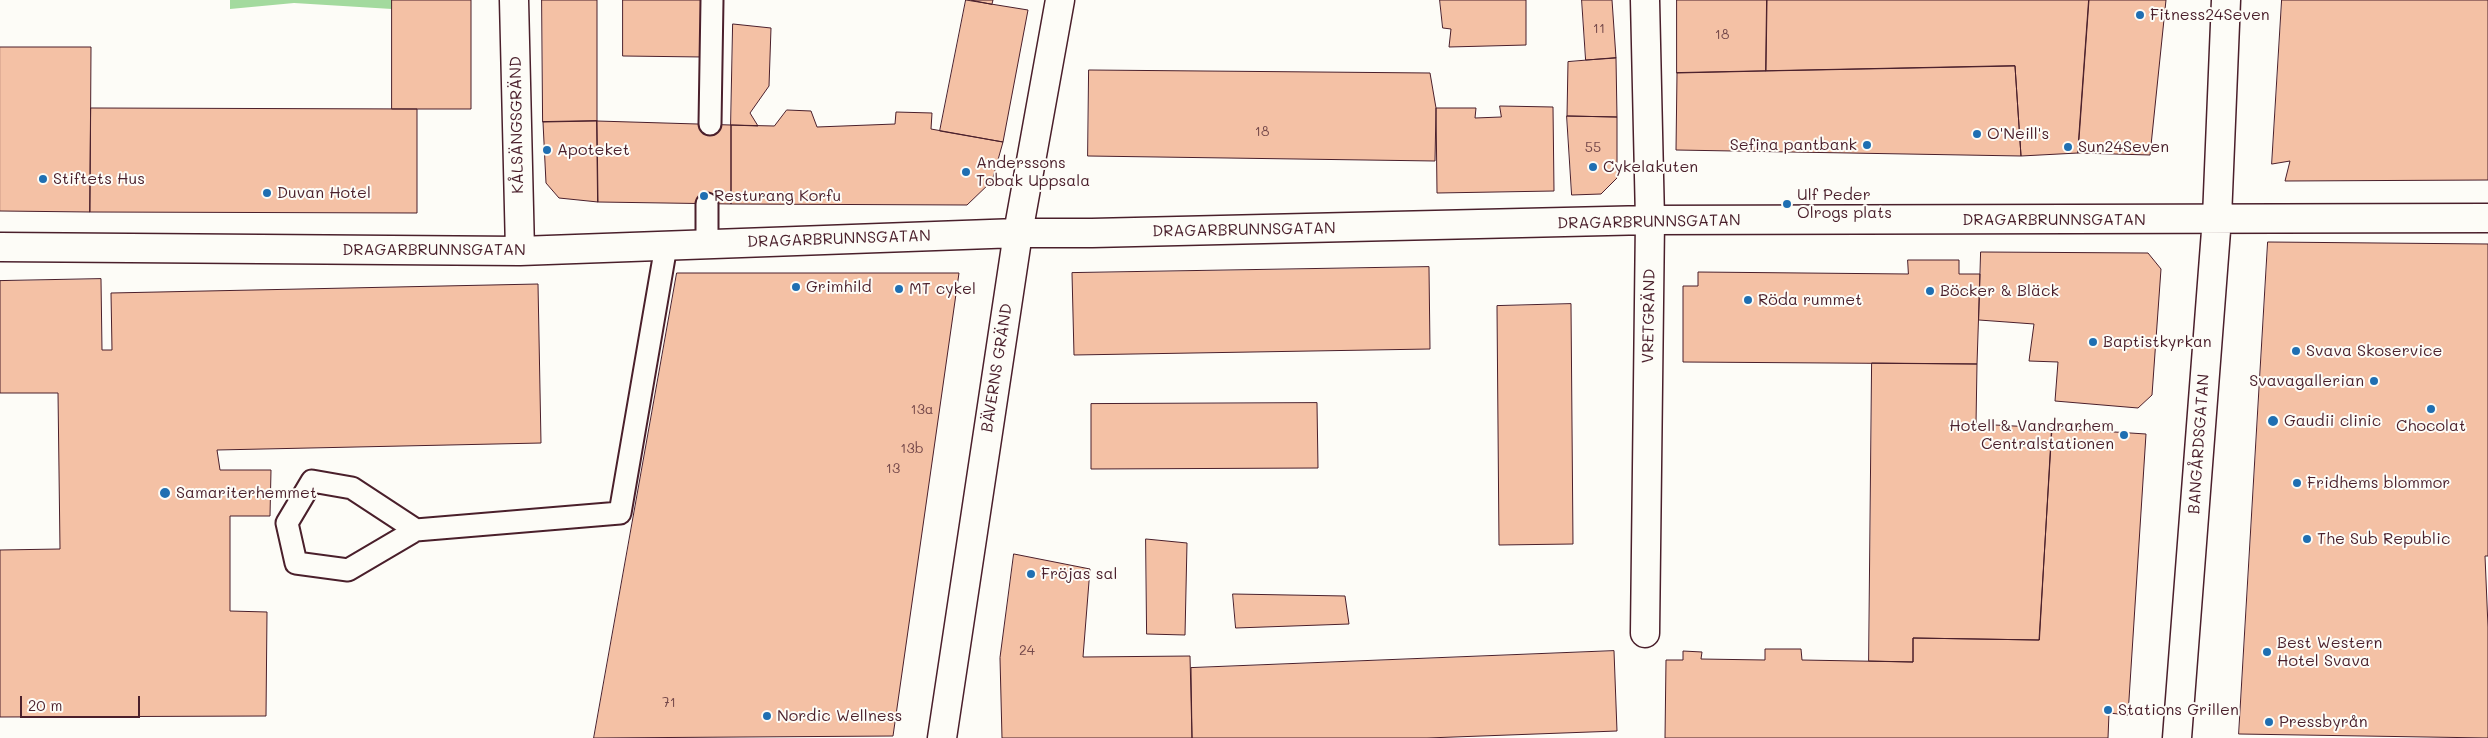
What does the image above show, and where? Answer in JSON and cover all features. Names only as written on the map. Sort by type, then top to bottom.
[{"type":"street","name":"KÅLSÄNGSGRÄND","points":[[514,0],[520,251]]},
{"type":"street","name":"BÄVERNS GRÄND","points":[[942,738],[1018,233],[1060,0]]},
{"type":"street","name":"VRETGRÄND","points":[[1645,0],[1650,220],[1645,633]]},
{"type":"street","name":"BANGÅRDSGATAN","points":[[2177,738],[2217,218],[2226,0]]},
{"type":"street","name":"DRAGARBRUNNSGATAN","points":[[0,247],[520,251],[1018,233],[1092,234],[1650,220],[2488,218]]},
{"type":"lane","points":[[710,124],[712,0]]},
{"type":"lane","points":[[706,244],[707,204]]},
{"type":"lane","points":[[416,530],[352,488],[312,481],[287,523],[296,563],[348,570],[416,530],[620,513],[666,246]]},
{"type":"green space","points":[[230,0],[392,0],[392,9],[294,3],[230,9]]},
{"type":"building","points":[[392,0],[471,0],[471,109],[392,109]]},
{"type":"building","points":[[542,0],[597,0],[597,121],[543,122]]},
{"type":"building","points":[[623,0],[703,0],[703,57],[623,56]]},
{"type":"building","points":[[966,0],[1028,10],[1003,142],[940,131]]},
{"type":"building","points":[[971,0],[993,0],[992,4]]},
{"type":"building","points":[[1440,0],[1526,0],[1526,45],[1449,47],[1451,29],[1443,28]]},
{"type":"building","points":[[1582,0],[1612,0],[1616,58],[1586,60]]},
{"type":"building","points":[[1677,0],[1767,0],[1766,71],[1677,73]]},
{"type":"building","points":[[1767,0],[2089,0],[2078,153],[2021,156],[2015,66],[1766,71]]},
{"type":"building","points":[[2089,0],[2166,0],[2150,155],[2078,153]]},
{"type":"building","points":[[2282,0],[2488,0],[2488,180],[2285,181],[2290,161],[2272,164]]},
{"type":"building","points":[[733,24],[771,28],[769,86],[750,113],[758,126],[731,125]]},
{"type":"building","points":[[0,47],[91,47],[90,212],[0,211]]},
{"type":"building","points":[[1616,58],[1617,117],[1567,116],[1568,62]]},
{"type":"building","points":[[2015,66],[2021,156],[1676,150],[1677,73]]},
{"type":"building","points":[[1089,70],[1430,73],[1436,108],[1435,161],[1088,156]]},
{"type":"building","points":[[1500,106],[1553,107],[1554,191],[1437,193],[1436,108],[1476,108],[1475,118],[1501,117]]},
{"type":"building","points":[[91,108],[417,109],[417,213],[90,212]]},
{"type":"building","points":[[787,110],[811,111],[817,127],[895,124],[896,112],[932,113],[931,129],[1003,142],[992,181],[967,205],[731,204],[731,125],[774,126]]},
{"type":"building","points":[[1567,116],[1617,117],[1617,178],[1601,194],[1572,195]]},
{"type":"building","points":[[597,121],[731,125],[731,204],[598,202]]},
{"type":"building","points":[[597,121],[598,202],[559,198],[546,183],[543,122]]},
{"type":"building","name":"Svavagallerian","points":[[2268,242],[2488,244],[2488,556],[2485,556],[2488,627],[2488,738],[2239,734]]},
{"type":"building","name":"Baptistkyrkan","points":[[1981,252],[2148,253],[2161,269],[2152,395],[2138,408],[2055,401],[2058,362],[2029,361],[2034,324],[1979,320]]},
{"type":"building","points":[[1908,260],[1959,260],[1959,274],[1980,274],[1977,364],[1683,362],[1683,286],[1698,286],[1698,272],[1908,274]]},
{"type":"building","points":[[1429,267],[1430,349],[1074,355],[1072,273]]},
{"type":"building","points":[[677,273],[959,273],[893,736],[594,738]]},
{"type":"building","name":"Samariterhemmet","points":[[101,279],[102,350],[112,350],[111,293],[538,284],[541,443],[217,450],[220,470],[271,470],[270,516],[230,516],[230,611],[267,612],[266,716],[0,717],[0,550],[60,549],[58,393],[0,393],[0,281]]},
{"type":"building","points":[[1571,304],[1573,544],[1499,545],[1497,306]]},
{"type":"building","points":[[1872,363],[1977,364],[1976,424],[2052,428],[2039,640],[1913,638],[1913,662],[1869,661]]},
{"type":"building","points":[[1317,403],[1318,468],[1091,469],[1091,404]]},
{"type":"building","points":[[2052,428],[2146,434],[2128,715],[2109,713],[2108,738],[1665,738],[1666,660],[1683,660],[1683,651],[1702,652],[1701,659],[1765,660],[1765,649],[1801,649],[1802,660],[1913,662],[1913,638],[2039,640]]},
{"type":"building","points":[[1146,539],[1187,543],[1185,635],[1147,634]]},
{"type":"building","points":[[1014,554],[1090,569],[1083,657],[1190,656],[1192,738],[1002,738],[1000,658]]},
{"type":"building","points":[[1233,594],[1345,596],[1349,624],[1236,628]]},
{"type":"building","points":[[1614,651],[1617,731],[1427,738],[1192,738],[1191,668]]},
{"type":"place","name":"Fitness24Seven","points":[[2140,15]]},
{"type":"place","name":"O'Neill's","points":[[1977,134]]},
{"type":"place","name":"Sefina pantbank","points":[[1867,145]]},
{"type":"place","name":"Sun24Seven","points":[[2068,147]]},
{"type":"place","name":"Apoteket","points":[[547,150]]},
{"type":"place","name":"Cykelakuten","points":[[1593,167]]},
{"type":"place","name":"Anderssons Tobak Uppsala","points":[[966,172]]},
{"type":"place","name":"Stiftets Hus","points":[[43,179]]},
{"type":"place","name":"Duvan Hotel","points":[[267,193]]},
{"type":"place","name":"Resturang Korfu","points":[[704,196]]},
{"type":"place","name":"Ulf Peder Olrogs plats","points":[[1787,204]]},
{"type":"place","name":"Grimhild","points":[[796,287]]},
{"type":"place","name":"MT cykel","points":[[899,289]]},
{"type":"place","name":"Böcker & Bläck","points":[[1930,291]]},
{"type":"place","name":"Röda rummet","points":[[1748,300]]},
{"type":"place","name":"Baptistkyrkan","points":[[2093,342]]},
{"type":"place","name":"Svava Skoservice","points":[[2296,351]]},
{"type":"place","name":"Svavagallerian","points":[[2374,381]]},
{"type":"place","name":"Chocolat","points":[[2431,409]]},
{"type":"place","name":"Gaudii clinic","points":[[2273,421]]},
{"type":"place","name":"Hotell & Vandrarhem Centralstationen","points":[[2124,435]]},
{"type":"place","name":"Fridhems blommor","points":[[2297,483]]},
{"type":"place","name":"Samariterhemmet","points":[[165,493]]},
{"type":"place","name":"The Sub Republic","points":[[2307,539]]},
{"type":"place","name":"Fröjas sal","points":[[1031,574]]},
{"type":"place","name":"Best Western Hotel Svava","points":[[2267,652]]},
{"type":"place","name":"Stations Grillen","points":[[2108,710]]},
{"type":"place","name":"Nordic Wellness","points":[[767,716]]},
{"type":"place","name":"Pressbyrån","points":[[2269,722]]}]
